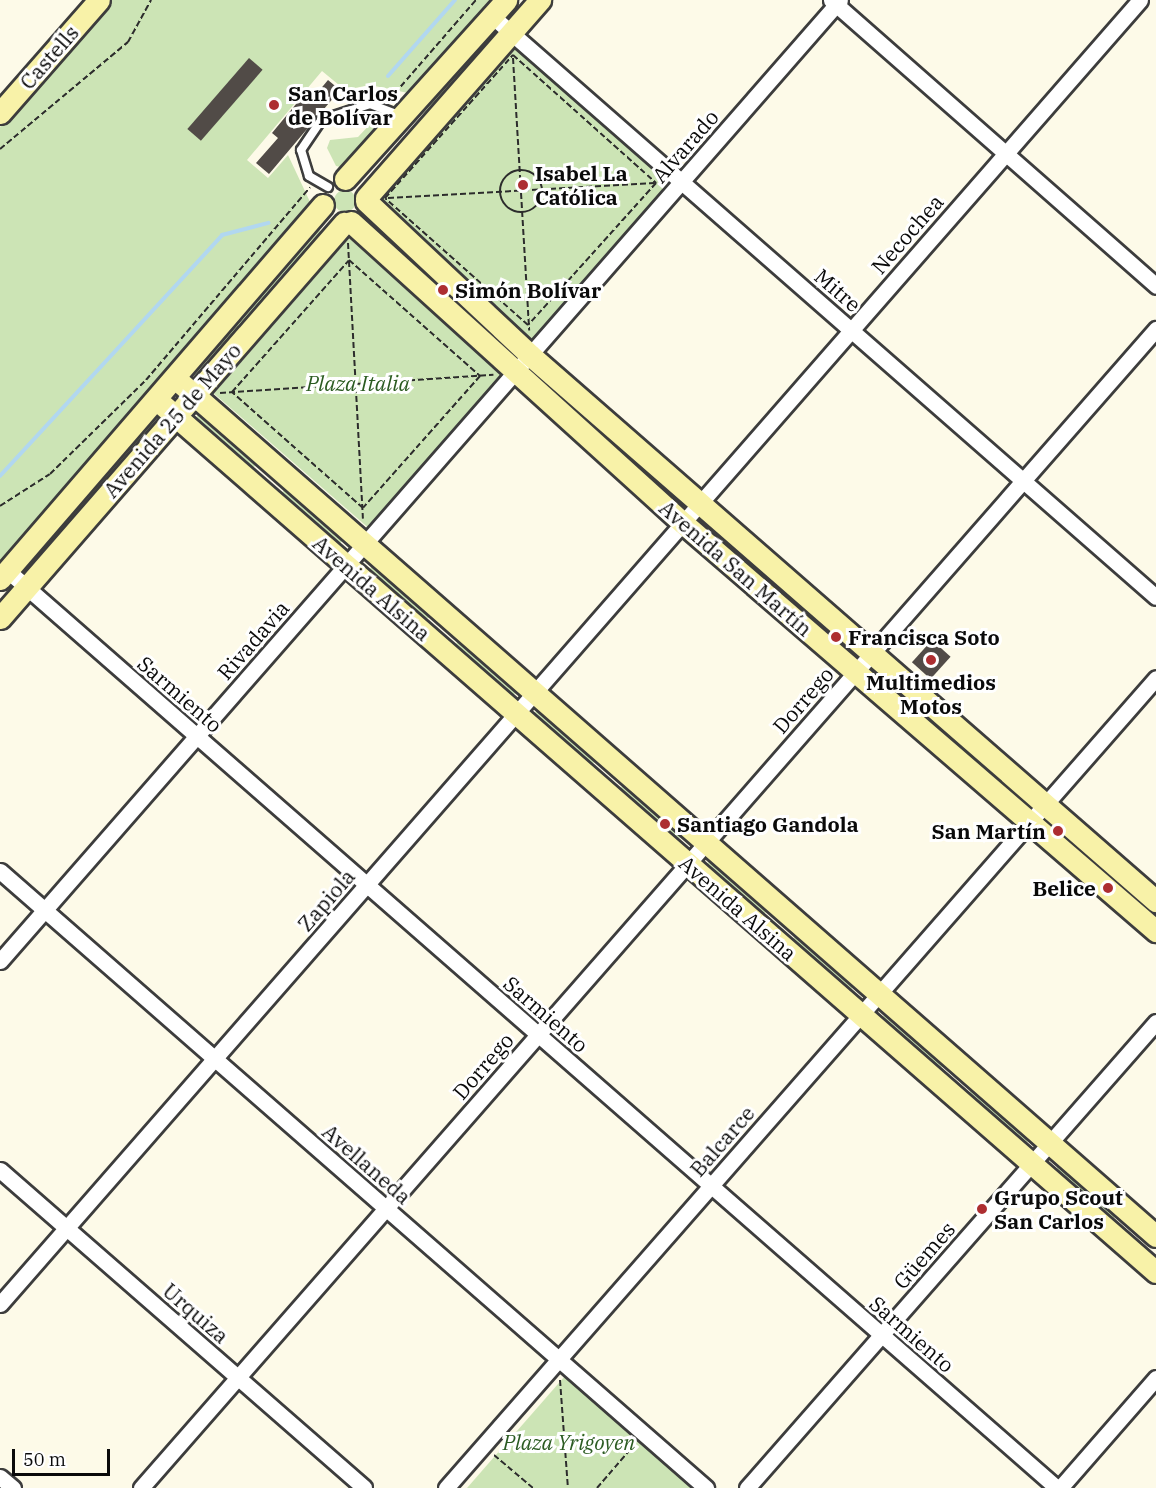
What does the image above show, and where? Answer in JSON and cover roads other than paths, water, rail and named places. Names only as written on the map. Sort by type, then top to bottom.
[{"type":"street","name":"Castells","points":[[0,113],[99,0]]},
{"type":"street","points":[[371,199],[540,0]]},
{"type":"street","name":"Necochea","points":[[683,523],[1140,0]]},
{"type":"street","points":[[836,2],[1156,286]]},
{"type":"street","name":"Alvarado","points":[[513,374],[836,2]]},
{"type":"street","name":"Mitre","points":[[499,8],[512,33],[1156,597]]},
{"type":"street","name":"Avenida 25 de Mayo","points":[[4,575],[176,379],[328,188],[403,116],[499,8]]},
{"type":"street","name":"Avenida San Martín","points":[[1156,901],[530,355],[355,182],[328,188],[327,214],[347,222],[513,374],[683,523],[1156,931]]},
{"type":"street","name":"Avenida 25 de Mayo","points":[[0,618],[194,394],[347,222],[371,199]]},
{"type":"street","name":"Dorrego","points":[[141,1488],[1156,329]]},
{"type":"street","name":"Rivadavia","points":[[0,961],[513,374]]},
{"type":"street","name":"Avenida Alsina","points":[[176,379],[1156,1236]]},
{"type":"street","name":"Avenida Alsina","points":[[157,400],[1156,1272]]},
{"type":"street","name":"Zapiola","points":[[0,1304],[683,523]]},
{"type":"street","name":"Sarmiento","points":[[4,575],[27,588],[1058,1488]]},
{"type":"street","name":"Balcarce","points":[[446,1488],[1156,678]]},
{"type":"street","name":"Avellaneda","points":[[0,872],[706,1488]]},
{"type":"street","name":"Güemes","points":[[747,1488],[1156,1022]]},
{"type":"street","name":"Urquiza","points":[[0,1170],[364,1488]]},
{"type":"street","points":[[1058,1488],[1156,1378]]},
{"type":"street","points":[[0,1477],[13,1488]]},
{"type":"lane","points":[[328,188],[303,166],[301,150],[317,125],[355,105],[383,107],[403,116]]},
{"type":"waterway","points":[[388,76],[455,0]]},
{"type":"waterway","points":[[0,476],[222,235],[268,223]]},
{"type":"place","name":"San Carlos de Bolívar","points":[[274,105]]},
{"type":"place","name":"Isabel La Católica","points":[[523,185]]},
{"type":"place","name":"Simón Bolívar","points":[[443,290]]},
{"type":"place","name":"Francisca Soto","points":[[836,637]]},
{"type":"place","name":"Multimedios Motos","points":[[931,660]]},
{"type":"place","name":"Santiago Gandola","points":[[665,824]]},
{"type":"place","name":"San Martín","points":[[1058,831]]},
{"type":"place","name":"Belice","points":[[1108,888]]},
{"type":"place","name":"Grupo Scout San Carlos","points":[[982,1209]]},
{"type":"park label","name":"Plaza Italia","points":[[358,383]]},
{"type":"park label","name":"Plaza Yrigoyen","points":[[569,1442]]}]
